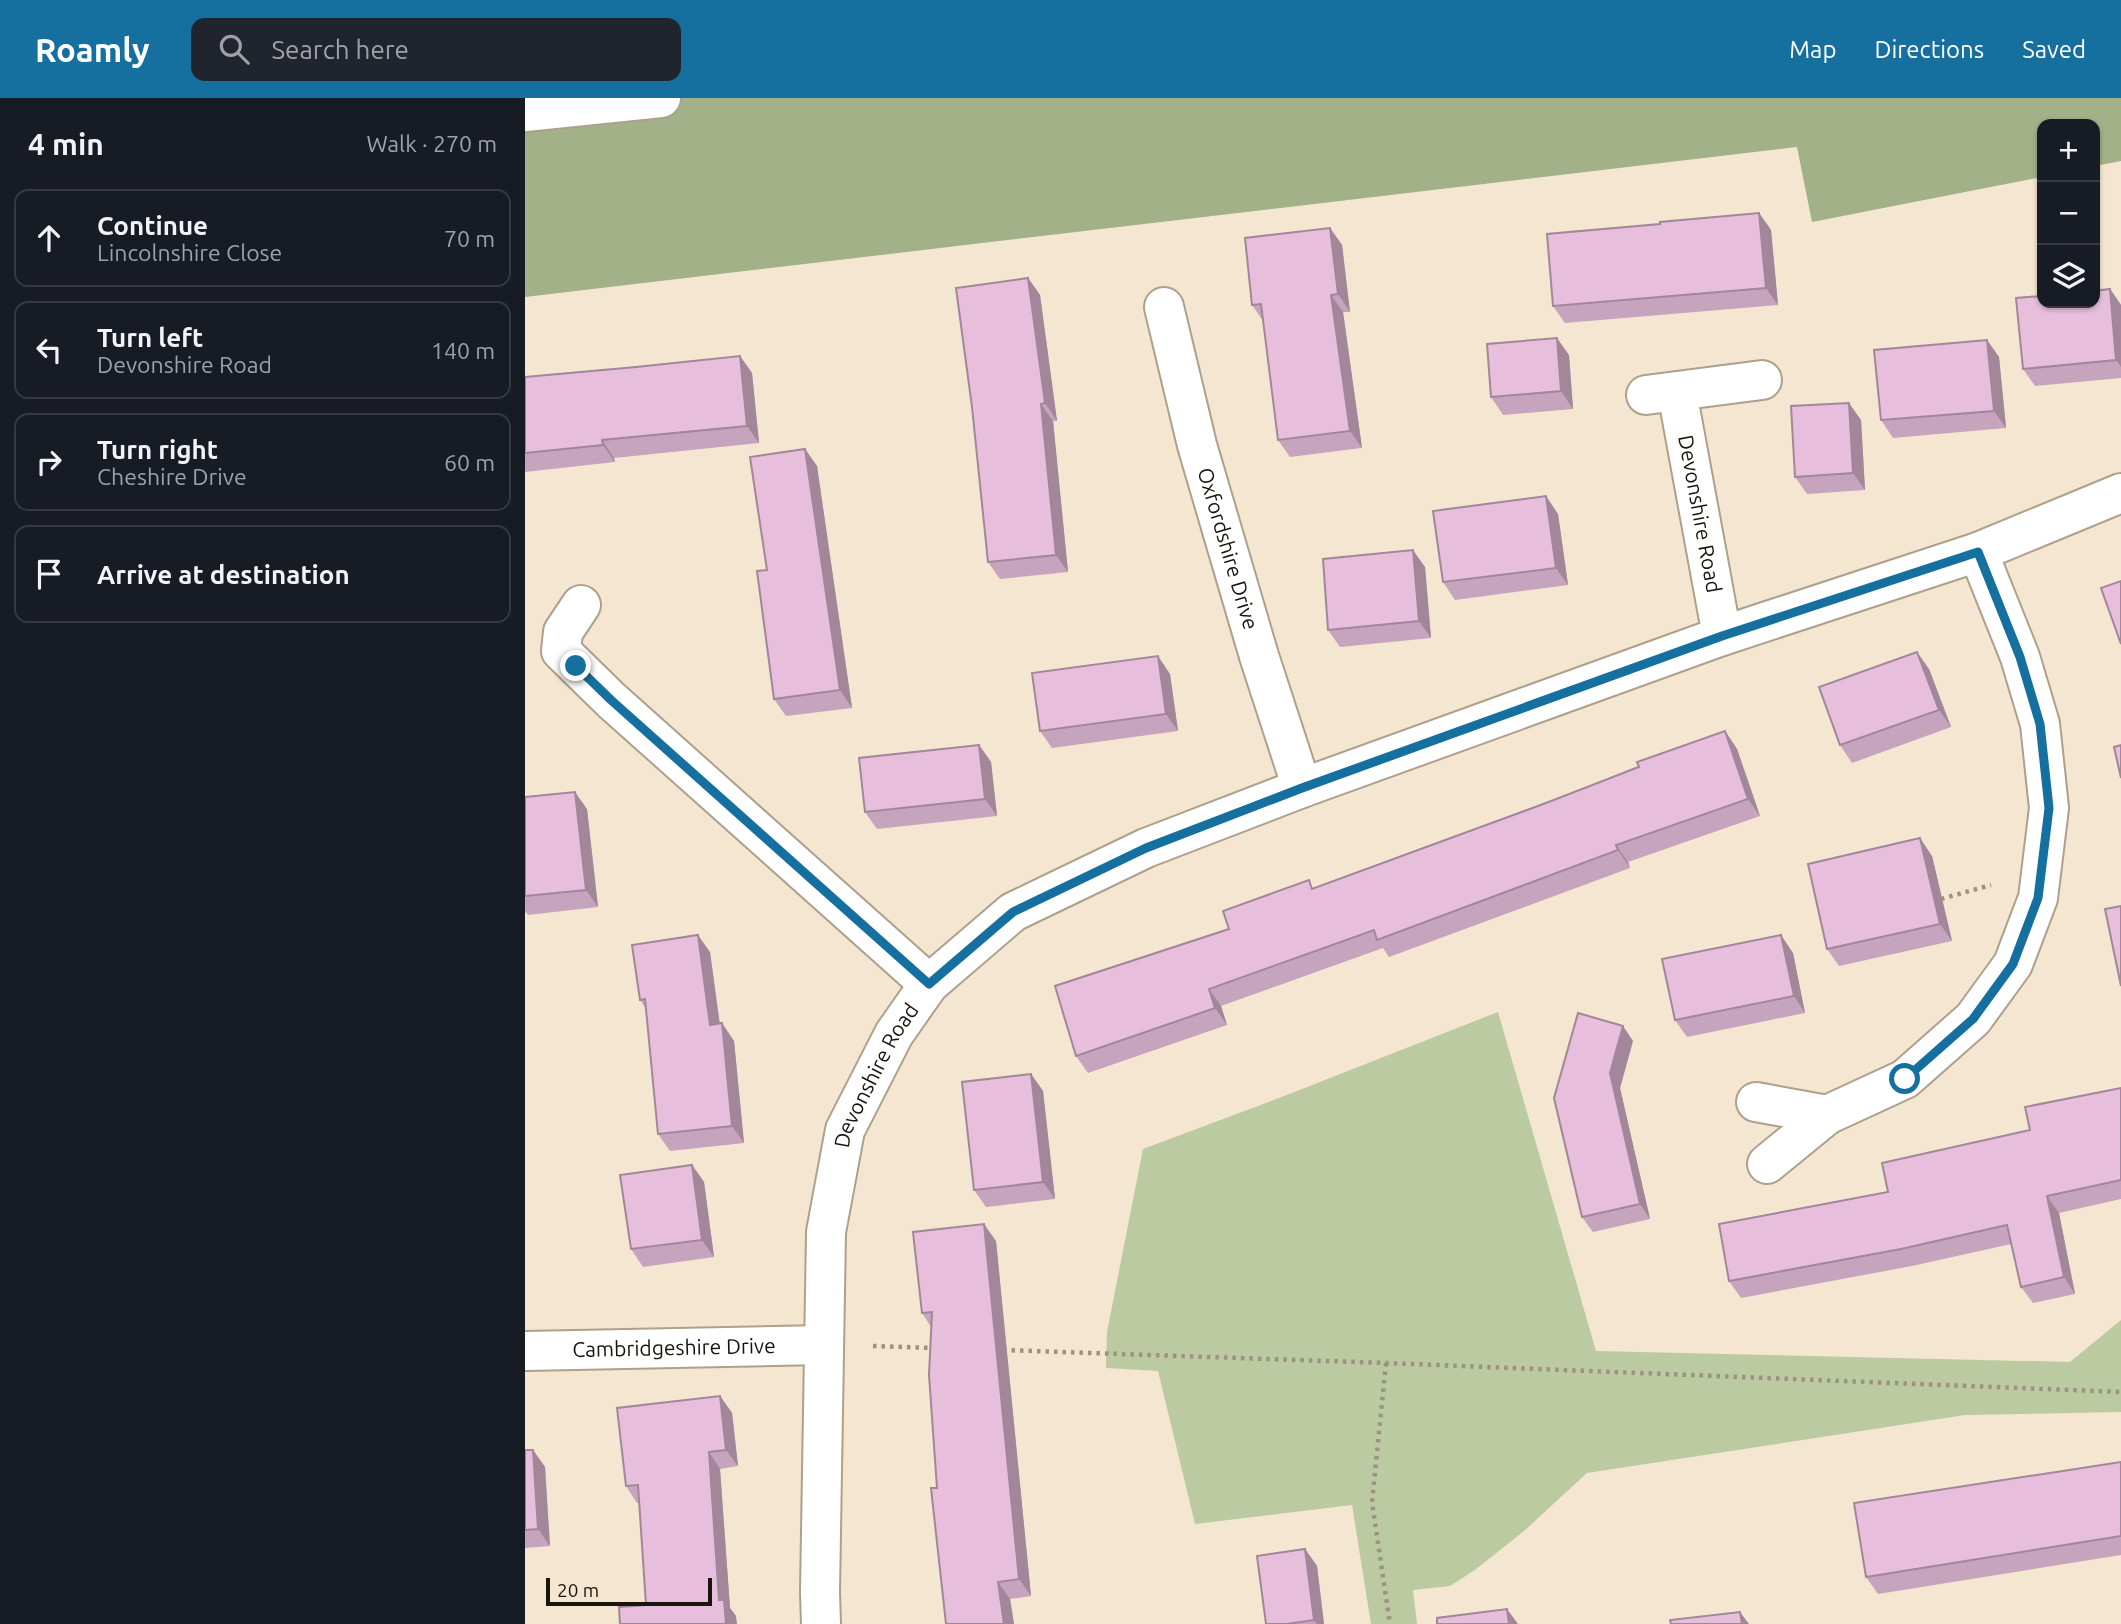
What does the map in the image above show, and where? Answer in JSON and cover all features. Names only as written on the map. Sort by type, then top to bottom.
[{"type":"main road","points":[[525,112],[660,98]]},
{"type":"main road","name":"Oxfordshire Drive","points":[[1164,307],[1196,444],[1259,656],[1302,788]]},
{"type":"main road","name":"Devonshire Road","points":[[1722,636],[1661,394],[1762,380]]},
{"type":"main road","name":"Devonshire Road","points":[[821,1624],[826,1232],[845,1130],[894,1034],[929,984],[1013,912],[1146,848],[1302,788],[1722,636],[1978,552],[2121,493]]},
{"type":"main road","points":[[1767,1164],[1828,1115],[1905,1079],[1973,1019],[2013,964],[2038,898],[2049,808],[2040,724],[2020,657],[1978,552]]},
{"type":"main road","points":[[581,606],[563,632],[561,651],[611,700],[929,984]]},
{"type":"main road","points":[[1756,1102],[1828,1115]]},
{"type":"main road","name":"Cambridgeshire Drive","points":[[525,1351],[823,1345]]},
{"type":"path","points":[[823,1345],[946,1349]]},
{"type":"path","points":[[1001,1350],[2121,1392]]},
{"type":"path","points":[[1386,1363],[1373,1502],[1390,1624]]},
{"type":"green space","points":[[525,98],[2121,98],[2121,161],[2100,165],[2100,119],[2037,119],[2037,178],[1812,222],[1797,147],[525,297]]},
{"type":"green space","points":[[1498,1012],[1596,1351],[2070,1362],[2121,1320],[2121,1412],[1965,1415],[1587,1473],[1524,1531],[1475,1570],[1450,1586],[1413,1590],[1417,1624],[1371,1624],[1352,1505],[1195,1524],[1158,1371],[1106,1368],[1107,1332],[1143,1149]]},
{"type":"building","points":[[1759,213],[1766,288],[1553,306],[1547,234]]},
{"type":"building","points":[[1330,228],[1338,294],[1331,295],[1350,431],[1278,440],[1261,304],[1252,305],[1245,238]]},
{"type":"building","points":[[1028,278],[1045,403],[1041,404],[1056,555],[988,562],[956,288]]},
{"type":"building","points":[[2110,289],[2116,360],[2023,369],[2016,298],[2037,296],[2037,308],[2100,308],[2100,290]]},
{"type":"building","points":[[1557,338],[1561,391],[1491,397],[1487,344]]},
{"type":"building","points":[[1987,340],[1994,411],[1881,420],[1874,350]]},
{"type":"building","points":[[740,356],[747,426],[602,440],[603,445],[525,453],[525,377]]},
{"type":"building","points":[[1849,403],[1853,473],[1795,477],[1791,406]]},
{"type":"building","points":[[805,449],[840,690],[774,699],[757,571],[767,570],[750,457]]},
{"type":"building","points":[[1546,496],[1556,568],[1443,582],[1433,511]]},
{"type":"building","points":[[1413,550],[1419,621],[1328,630],[1323,559]]},
{"type":"building","points":[[2121,581],[2121,644],[2101,588]]},
{"type":"building","points":[[1917,652],[1939,710],[1840,745],[1819,687]]},
{"type":"building","points":[[1158,656],[1166,714],[1040,731],[1032,673]]},
{"type":"building","points":[[1725,731],[1748,799],[1616,845],[1618,850],[1377,940],[1374,930],[1209,989],[1215,1008],[1076,1056],[1055,986],[1229,929],[1223,911],[1309,880],[1312,889],[1546,803],[1639,767],[1637,762]]},
{"type":"building","points":[[979,745],[985,799],[865,812],[859,758]]},
{"type":"building","points":[[2121,745],[2121,778],[2114,747]]},
{"type":"building","points":[[575,792],[586,890],[525,896],[525,797]]},
{"type":"building","points":[[1920,838],[1940,924],[1827,949],[1808,864]]},
{"type":"building","points":[[2121,906],[2121,986],[2105,909]]},
{"type":"building","points":[[698,935],[710,1025],[722,1023],[732,1126],[658,1134],[645,999],[640,1000],[632,945]]},
{"type":"building","points":[[1781,935],[1794,996],[1675,1020],[1662,959]]},
{"type":"building","points":[[1578,1013],[1623,1026],[1610,1073],[1640,1204],[1582,1217],[1554,1098]]},
{"type":"building","points":[[1031,1074],[1043,1182],[974,1190],[962,1082]]},
{"type":"building","points":[[2121,1088],[2121,1180],[2047,1196],[2064,1277],[2021,1287],[2007,1225],[1901,1249],[1729,1281],[1719,1224],[1888,1192],[1882,1163],[2030,1130],[2025,1107]]},
{"type":"building","points":[[692,1165],[702,1240],[631,1249],[620,1175]]},
{"type":"building","points":[[984,1224],[1019,1579],[998,1582],[1004,1624],[946,1624],[931,1488],[937,1488],[929,1375],[932,1312],[922,1313],[913,1232]]},
{"type":"building","points":[[720,1396],[726,1450],[709,1452],[719,1600],[724,1600],[726,1624],[620,1624],[619,1607],[646,1605],[638,1485],[626,1486],[617,1408]]},
{"type":"building","points":[[525,1450],[533,1450],[538,1529],[525,1530]]},
{"type":"building","points":[[2121,1462],[2121,1536],[1866,1577],[1854,1503]]},
{"type":"building","points":[[1305,1549],[1314,1620],[1266,1624],[1257,1556]]},
{"type":"building","points":[[1507,1609],[1509,1624],[1437,1624],[1437,1618]]},
{"type":"building","points":[[1740,1612],[1742,1624],[1671,1624],[1670,1620]]},
{"type":"route","points":[[576,666],[929,984],[1013,912],[1146,848],[1302,788],[1722,636],[1978,552],[2020,657],[2040,724],[2049,808],[2038,898],[2013,964],[1973,1019],[1905,1079]]}]
